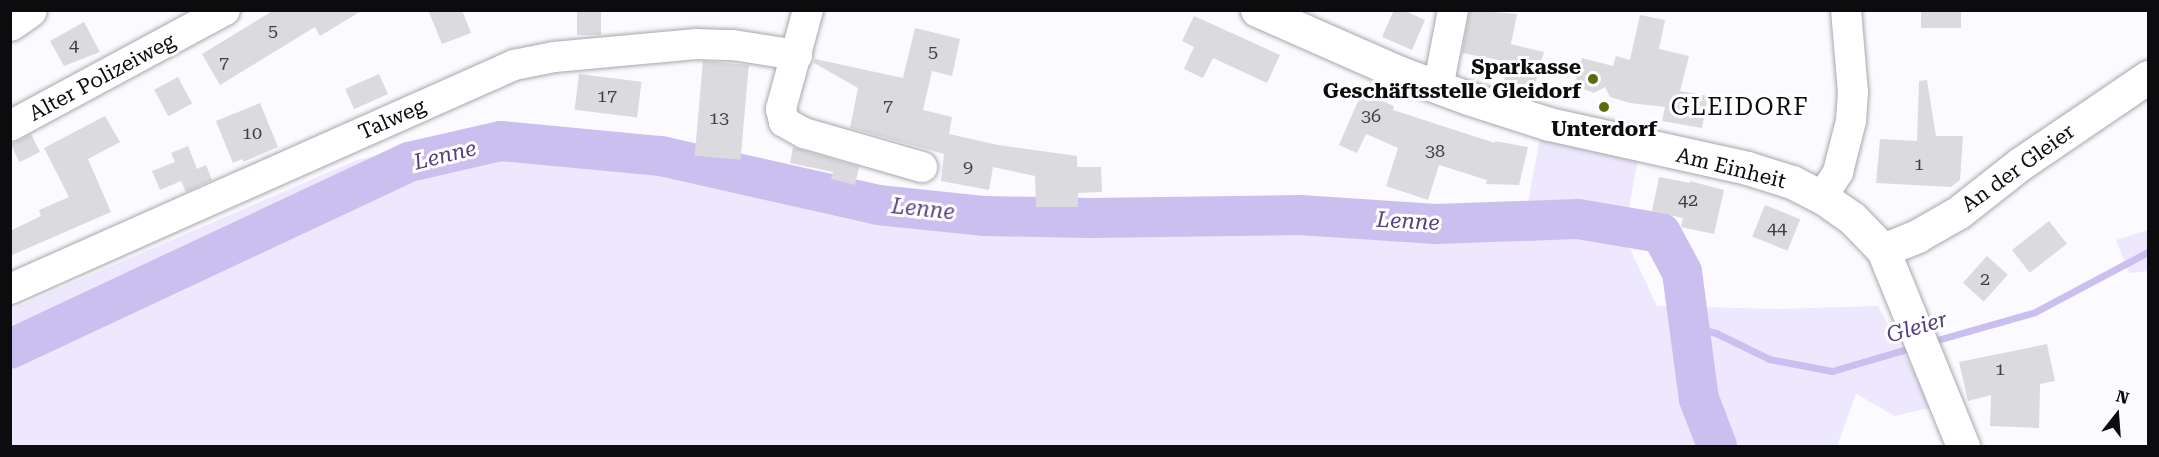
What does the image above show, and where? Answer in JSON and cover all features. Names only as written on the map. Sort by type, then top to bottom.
[{"type":"main road","points":[[10,24],[30,10]]},
{"type":"main road","name":"Am Einheit","points":[[1257,10],[1438,88],[1549,124],[1747,168],[1792,182],[1822,197],[1852,218],[1883,250]]},
{"type":"main road","name":"An der Gleier","points":[[1883,250],[1917,236],[1959,212],[2020,164],[2148,77]]},
{"type":"main road","points":[[1883,250],[1931,373],[1963,447]]},
{"type":"street","name":"Alter Polizeiweg","points":[[10,126],[225,10]]},
{"type":"street","points":[[808,10],[781,109],[784,122],[804,133],[922,167]]},
{"type":"street","points":[[1438,88],[1453,10]]},
{"type":"street","points":[[1822,197],[1838,172],[1851,120],[1853,93],[1846,10]]},
{"type":"street","name":"Talweg","points":[[10,289],[514,65],[554,57],[696,44],[734,45],[797,55]]},
{"type":"shaded area","points":[[501,126],[600,142],[897,224],[1124,231],[1276,218],[1521,240],[1540,138],[1638,158],[1624,236],[1657,306],[1777,309],[1878,306],[1933,407],[1895,416],[1856,394],[1837,446],[11,446],[10,310],[357,160]]},
{"type":"shaded area","points":[[2148,230],[2148,271],[2129,273],[2116,240]]},
{"type":"building","points":[[274,10],[363,10],[320,36],[315,27],[220,85],[202,54]]},
{"type":"building","points":[[428,10],[462,10],[471,33],[442,44]]},
{"type":"building","points":[[577,10],[601,10],[601,35],[577,35]]},
{"type":"building","points":[[1394,10],[1403,10],[1425,20],[1412,50],[1382,37]]},
{"type":"building","points":[[1470,10],[1517,14],[1511,44],[1544,52],[1534,88],[1504,80],[1509,62],[1462,53]]},
{"type":"building","points":[[1921,10],[1961,10],[1961,28],[1921,28]]},
{"type":"building","points":[[1640,15],[1665,20],[1659,49],[1689,56],[1680,91],[1708,96],[1702,128],[1662,121],[1665,107],[1630,103],[1610,97],[1605,87],[1594,93],[1575,86],[1582,58],[1613,66],[1616,56],[1630,60]]},
{"type":"building","points":[[1194,16],[1280,55],[1267,83],[1213,58],[1203,78],[1184,69],[1194,47],[1182,41]]},
{"type":"building","points":[[84,22],[100,52],[64,66],[50,41]]},
{"type":"building","points":[[915,28],[960,39],[952,76],[932,71],[923,110],[952,117],[949,134],[998,145],[1077,156],[1077,167],[1101,167],[1102,192],[1078,193],[1078,207],[1036,207],[1035,176],[993,167],[989,190],[941,181],[944,154],[850,128],[858,88],[814,63],[815,59],[903,78]]},
{"type":"building","points":[[703,61],[749,65],[741,160],[695,156]]},
{"type":"building","points":[[379,74],[388,94],[354,109],[345,89]]},
{"type":"building","points":[[579,74],[642,82],[637,117],[575,110]]},
{"type":"building","points":[[178,77],[192,103],[168,116],[154,90]]},
{"type":"building","points":[[1927,80],[1936,136],[1963,136],[1960,180],[1951,187],[1876,183],[1880,139],[1917,141],[1919,81]]},
{"type":"building","points":[[1362,92],[1394,106],[1393,110],[1495,143],[1495,141],[1528,147],[1519,185],[1486,184],[1487,180],[1439,165],[1428,200],[1386,186],[1398,148],[1366,134],[1357,153],[1339,145]]},
{"type":"building","points":[[260,103],[278,147],[243,162],[242,159],[233,163],[216,121]]},
{"type":"building","points":[[105,116],[120,142],[88,159],[111,212],[10,256],[10,231],[41,216],[39,210],[69,197],[44,148]]},
{"type":"building","points":[[31,134],[40,152],[20,162],[11,144]]},
{"type":"building","points":[[188,146],[197,169],[206,165],[212,180],[186,192],[181,181],[160,190],[152,171],[175,162],[171,153]]},
{"type":"building","points":[[793,147],[859,167],[855,185],[831,179],[833,172],[790,163]]},
{"type":"building","points":[[1659,177],[1690,183],[1690,181],[1724,190],[1714,234],[1681,227],[1683,218],[1652,211]]},
{"type":"building","points":[[1765,205],[1800,219],[1787,251],[1752,237]]},
{"type":"building","points":[[2049,221],[2067,244],[2030,273],[2012,250]]},
{"type":"building","points":[[1987,256],[2008,275],[1984,301],[1963,283]]},
{"type":"building","points":[[2047,344],[2055,381],[2040,384],[2039,428],[1990,426],[1991,395],[1968,401],[1959,362]]},
{"type":"waterway","name":"Lenne","points":[[10,349],[409,162],[501,141],[661,156],[878,205],[985,216],[1090,218],[1300,215],[1436,224],[1578,219],[1661,233],[1682,272],[1699,399],[1717,446]]},
{"type":"waterway","name":"Gleier","points":[[1930,342],[2035,312],[2148,252]]},
{"type":"waterway","name":"Gleier","points":[[1688,326],[1716,333],[1769,359],[1832,371],[1914,347]]},
{"type":"place","name":"Sparkasse Geschäftsstelle Gleidorf","points":[[1593,79]]},
{"type":"place","name":"Unterdorf","points":[[1604,107]]},
{"type":"district","name":"GLEIDORF","points":[[1740,108]]}]
